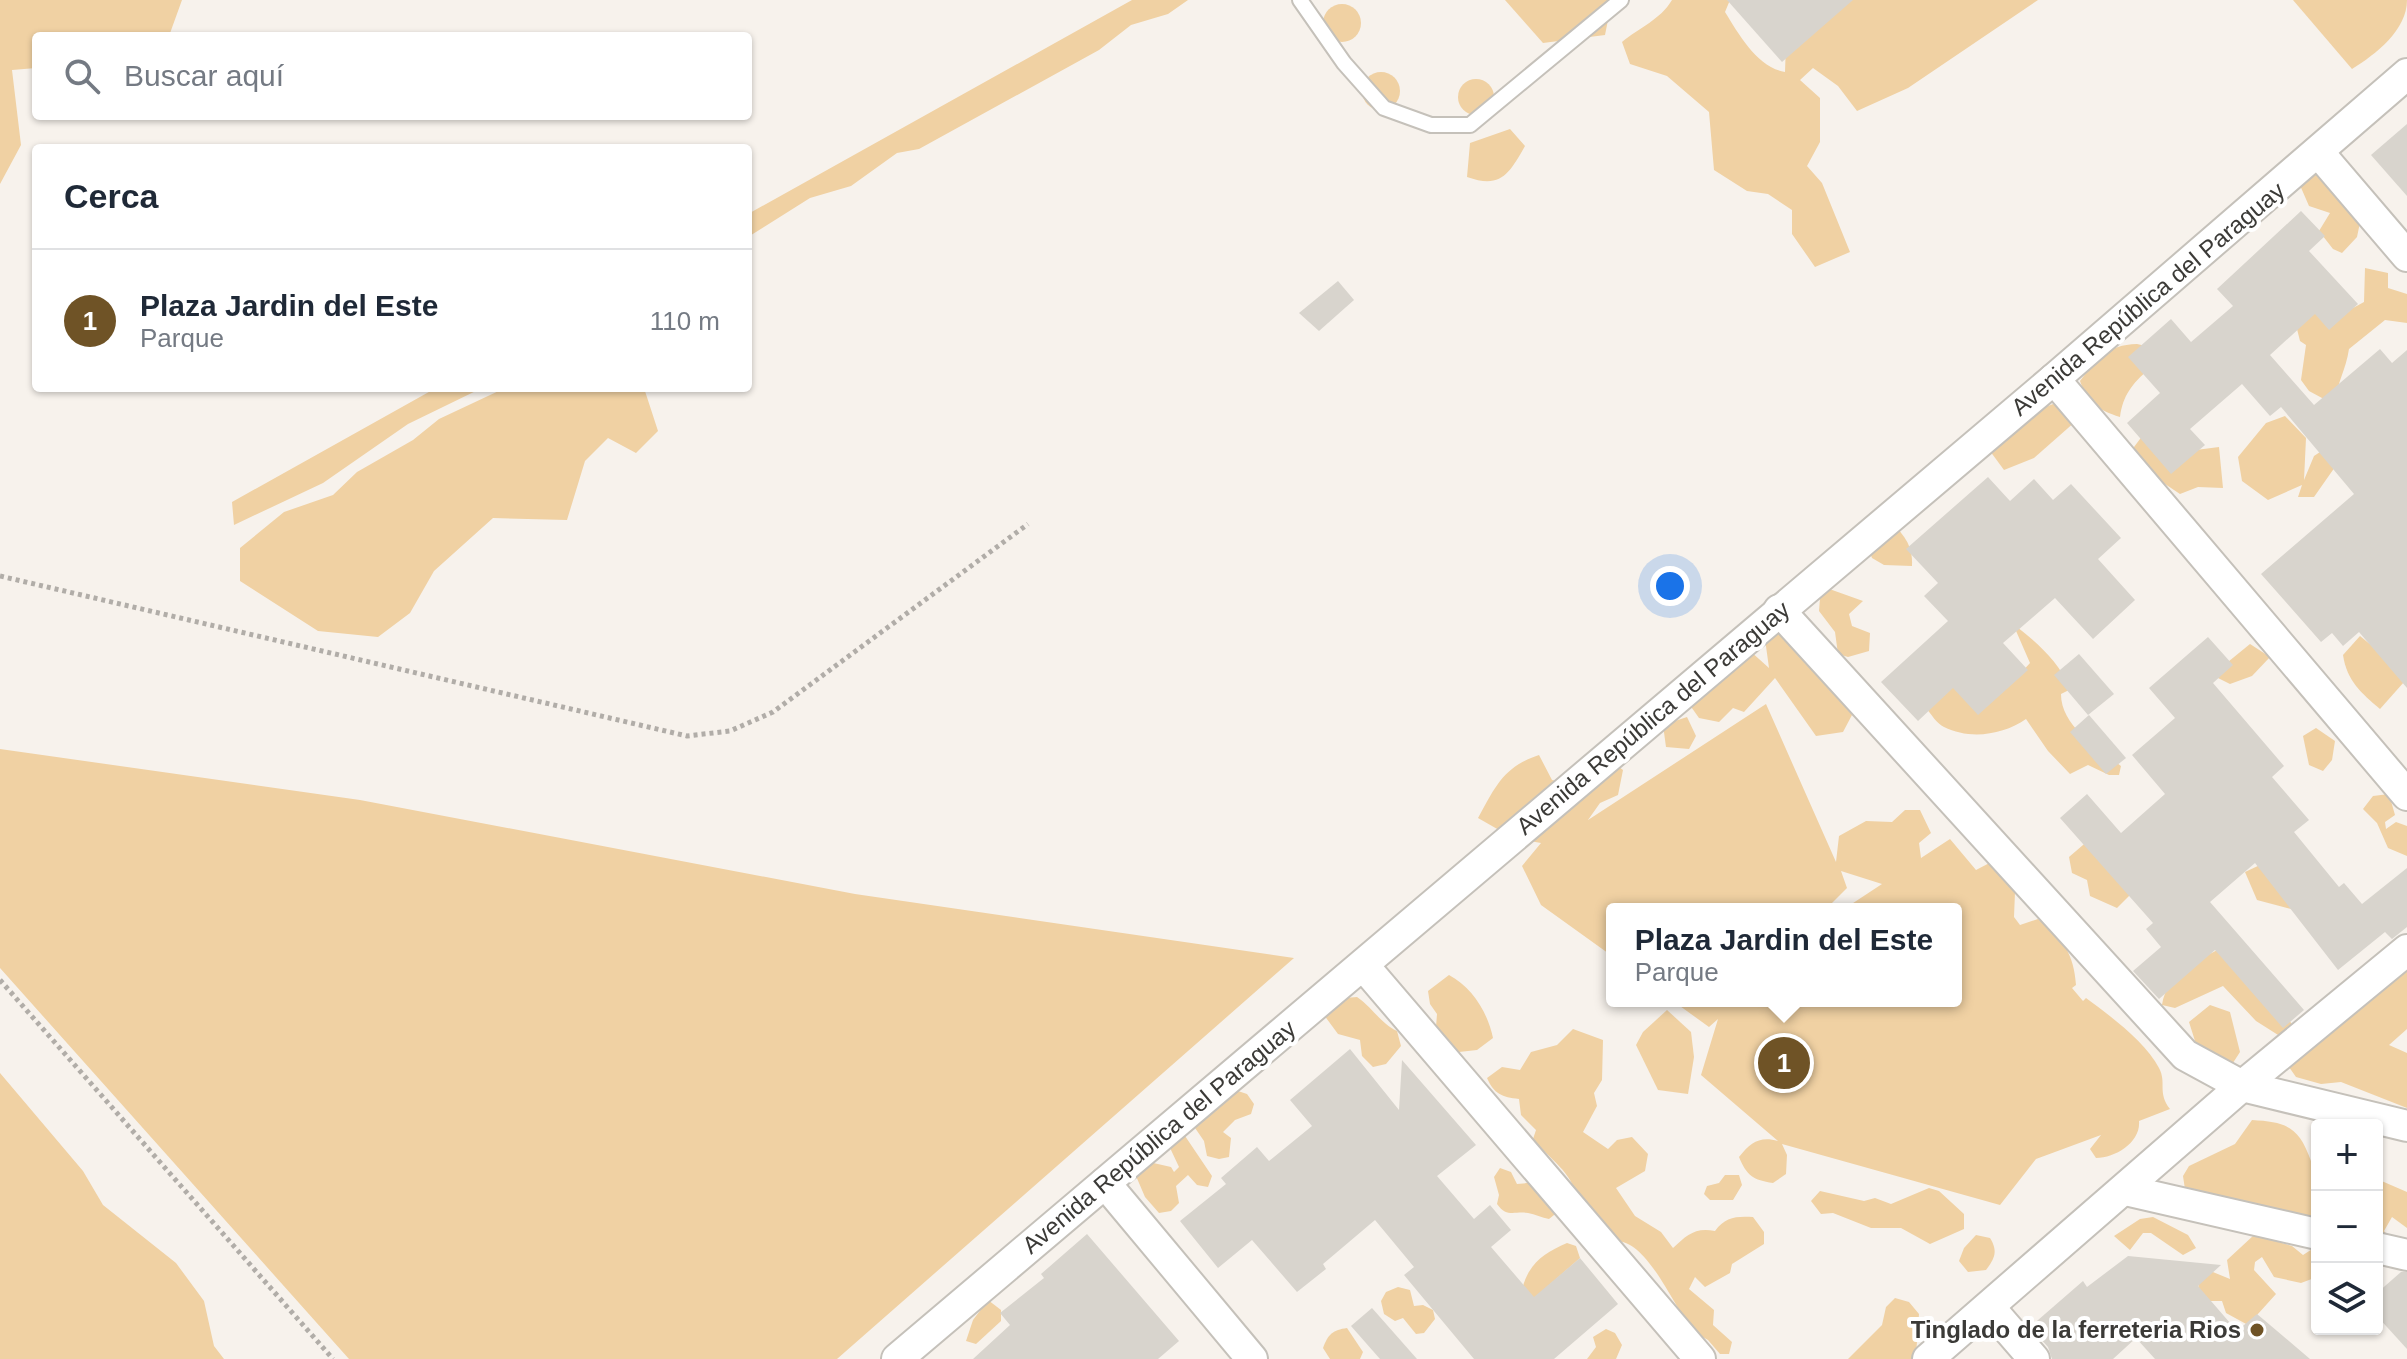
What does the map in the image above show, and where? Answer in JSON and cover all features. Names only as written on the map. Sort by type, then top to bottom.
[{"type":"street","name":"Avenida República del Paraguay","points":[[897,1359],[2054,379],[2407,74]]},
{"type":"street","points":[[2319,153],[2407,256]]},
{"type":"street","points":[[2054,379],[2407,795]]},
{"type":"street","points":[[1779,610],[2185,1055],[2242,1086],[2407,1126]]},
{"type":"street","points":[[1928,1359],[2242,1086],[2407,950]]},
{"type":"street","points":[[1363,965],[1700,1359]]},
{"type":"street","points":[[1105,1183],[1252,1359]]},
{"type":"street","points":[[2125,1190],[2311,1233]]},
{"type":"street","points":[[2383,1249],[2407,1255]]},
{"type":"street","points":[[1989,1307],[2034,1359]]},
{"type":"lane","points":[[1300,0],[1344,63],[1384,108],[1431,125],[1470,125],[1621,0]]},
{"type":"path","points":[[0,576],[687,736],[730,731],[773,712],[1028,524]]},
{"type":"path","points":[[0,980],[333,1359]]},
{"type":"shaded area","points":[[0,0],[182,0],[170,32],[32,32],[32,68],[12,70],[21,145],[0,184]]},
{"type":"shaded area","points":[[1132,0],[1188,0],[1168,14],[1131,25],[1099,50],[919,149],[897,153],[851,186],[810,198],[752,234],[752,212]]},
{"type":"shaded area","points":[[1505,0],[1612,0],[1605,35],[1543,43]]},
{"type":"shaded area","points":[[1672,0],[1730,0],[1725,12],[1743,40],[1766,64],[1785,72],[1786,43],[1826,0],[2038,0],[1908,88],[1857,111],[1838,86],[1813,68],[1800,80],[1820,98],[1820,142],[1807,166],[1822,183],[1850,252],[1815,267],[1792,234],[1792,210],[1768,194],[1747,191],[1714,170],[1709,112],[1667,76],[1630,64],[1622,42],[1656,18]]},
{"type":"shaded area","points":[[2293,0],[2407,0],[2406,11],[2396,31],[2371,56],[2352,69]]},
{"type":"shaded area","points":[[1342,4],[1355,10],[1361,23],[1355,36],[1342,42],[1329,36],[1323,23],[1329,10]]},
{"type":"shaded area","points":[[1381,72],[1394,78],[1400,91],[1394,104],[1381,110],[1368,104],[1362,91],[1368,78]]},
{"type":"shaded area","points":[[1476,79],[1489,84],[1494,97],[1489,110],[1476,115],[1463,110],[1458,97],[1463,84]]},
{"type":"shaded area","points":[[1510,129],[1525,146],[1509,171],[1496,180],[1467,177],[1470,143]]},
{"type":"shaded area","points":[[2321,169],[2363,208],[2357,237],[2342,253],[2333,249],[2319,231],[2330,213],[2309,206],[2299,183]]},
{"type":"shaded area","points":[[2365,268],[2388,273],[2388,288],[2407,294],[2407,323],[2385,320],[2349,349],[2335,405],[2309,391],[2301,380],[2306,345],[2300,341],[2296,325],[2306,313],[2353,308],[2364,302]]},
{"type":"shaded area","points":[[2137,344],[2150,347],[2149,369],[2129,390],[2120,417],[2095,405],[2080,381],[2104,354],[2118,347]]},
{"type":"shaded area","points":[[429,392],[474,392],[408,424],[323,483],[234,525],[232,502]]},
{"type":"shaded area","points":[[496,392],[645,392],[658,431],[636,453],[608,438],[585,461],[567,520],[493,518],[434,571],[410,613],[378,637],[318,631],[240,581],[240,548],[284,512],[333,495],[357,472],[413,440],[439,419]]},
{"type":"shaded area","points":[[2053,404],[2076,421],[2034,458],[2004,470],[1990,451],[1999,426]]},
{"type":"shaded area","points":[[2285,416],[2306,438],[2304,480],[2314,456],[2326,448],[2335,467],[2314,497],[2298,497],[2302,485],[2268,500],[2242,481],[2238,457],[2266,423]]},
{"type":"shaded area","points":[[2143,435],[2196,450],[2219,447],[2223,488],[2198,487],[2180,494],[2162,482],[2144,476],[2131,451]]},
{"type":"shaded area","points":[[1888,519],[1906,540],[1912,566],[1884,565],[1872,558],[1870,553]]},
{"type":"shaded area","points":[[1821,586],[1863,601],[1849,614],[1852,626],[1870,633],[1869,651],[1848,657],[1838,654],[1835,632],[1819,611]]},
{"type":"shaded area","points":[[2013,624],[2039,645],[2060,669],[2071,689],[2061,694],[2067,716],[2082,736],[2121,766],[2119,775],[2109,775],[2088,765],[2070,774],[2048,751],[2026,719],[1997,732],[1965,733],[1941,726],[1926,708],[1948,682],[2019,675],[2030,663]]},
{"type":"shaded area","points":[[1774,626],[1842,692],[1852,715],[1843,732],[1816,736],[1775,678],[1744,712],[1733,708],[1719,722],[1699,718],[1682,694],[1749,650],[1769,668],[1765,639]]},
{"type":"shaded area","points":[[2360,636],[2388,659],[2404,682],[2380,709],[2356,686],[2345,664],[2343,655]]},
{"type":"shaded area","points":[[2250,644],[2270,657],[2252,676],[2230,684],[2212,675]]},
{"type":"shaded area","points":[[1766,704],[1836,862],[1839,836],[1866,821],[1892,822],[1905,810],[1920,810],[1931,833],[1919,843],[1921,858],[1950,839],[1976,870],[1999,858],[2015,892],[2014,917],[2020,925],[2038,919],[2060,940],[2073,965],[2076,985],[2072,988],[2083,1001],[2086,998],[2105,1012],[2145,1048],[2161,1073],[2164,1098],[2170,1109],[2139,1121],[2139,1129],[2132,1142],[2111,1155],[2096,1158],[2090,1149],[2101,1135],[2036,1159],[2000,1205],[1782,1144],[1787,1155],[1786,1174],[1773,1183],[1760,1180],[1748,1173],[1739,1157],[1761,1140],[1778,1141],[1701,1075],[1718,1019],[1709,1027],[1681,1007],[1962,1007],[1962,903],[1853,903],[1882,884],[1841,871],[1847,888],[1832,903],[1606,903],[1606,952],[1541,905],[1522,866],[1541,843],[1513,838],[1478,818],[1502,779],[1527,760],[1539,755],[1552,780],[1564,782],[1607,758],[1623,770],[1618,795],[1600,803],[1588,820]]},
{"type":"shaded area","points":[[1687,717],[1696,736],[1689,749],[1666,747],[1663,725]]},
{"type":"shaded area","points":[[2316,728],[2335,741],[2332,760],[2323,771],[2309,765],[2303,736]]},
{"type":"shaded area","points":[[0,749],[360,800],[855,894],[1294,958],[837,1359],[349,1359],[0,968]]},
{"type":"shaded area","points":[[2389,794],[2395,815],[2385,822],[2386,829],[2396,822],[2407,826],[2407,856],[2388,848],[2377,823],[2363,809],[2373,796]]},
{"type":"shaded area","points":[[2090,839],[2135,890],[2117,908],[2090,896],[2087,880],[2072,873],[2069,857]]},
{"type":"shaded area","points":[[2277,857],[2291,909],[2257,900],[2245,872]]},
{"type":"shaded area","points":[[2223,947],[2272,996],[2296,1030],[2286,1040],[2256,1021],[2223,986],[2175,1008],[2162,1005],[2170,984],[2177,976]]},
{"type":"shaded area","points":[[2407,962],[2407,1029],[2389,1045],[2407,1053],[2407,1108],[2341,1082],[2321,1084],[2296,1077],[2289,1067]]},
{"type":"shaded area","points":[[1449,975],[1472,994],[1487,1019],[1493,1038],[1477,1050],[1459,1052],[1436,1027],[1437,1014],[1430,1004],[1428,991]]},
{"type":"shaded area","points":[[1357,997],[1397,1031],[1401,1046],[1386,1064],[1373,1067],[1362,1056],[1360,1040],[1338,1034],[1321,1011],[1345,998]]},
{"type":"shaded area","points":[[2210,1005],[2230,1012],[2240,1052],[2229,1069],[2192,1050],[2195,1041],[2189,1022]]},
{"type":"shaded area","points":[[1667,1010],[1691,1032],[1694,1057],[1688,1094],[1658,1090],[1636,1045],[1643,1032]]},
{"type":"shaded area","points":[[1573,1029],[1603,1040],[1602,1080],[1594,1093],[1597,1106],[1583,1132],[1608,1149],[1617,1140],[1632,1137],[1648,1154],[1645,1171],[1616,1188],[1635,1216],[1661,1232],[1673,1248],[1692,1233],[1715,1231],[1727,1220],[1736,1217],[1753,1217],[1764,1232],[1764,1244],[1732,1264],[1730,1273],[1705,1287],[1695,1277],[1689,1289],[1714,1310],[1713,1325],[1732,1342],[1729,1354],[1720,1354],[1708,1340],[1694,1332],[1659,1276],[1637,1250],[1625,1243],[1612,1241],[1577,1199],[1566,1173],[1533,1139],[1536,1130],[1521,1115],[1519,1099],[1499,1094],[1487,1078],[1502,1067],[1520,1070],[1531,1052],[1557,1045]]},
{"type":"shaded area","points":[[0,1073],[83,1171],[103,1205],[176,1263],[204,1301],[214,1346],[224,1359],[0,1359]]},
{"type":"shaded area","points":[[1235,1090],[1247,1094],[1254,1104],[1251,1114],[1235,1120],[1223,1132],[1231,1138],[1229,1157],[1219,1159],[1207,1156],[1204,1141],[1193,1125]]},
{"type":"shaded area","points":[[2252,1120],[2274,1122],[2296,1134],[2311,1161],[2311,1222],[2186,1196],[2183,1176],[2189,1166],[2235,1144]]},
{"type":"shaded area","points":[[1183,1133],[1212,1176],[1208,1187],[1197,1185],[1188,1175],[1176,1186],[1179,1203],[1171,1211],[1159,1213],[1145,1197],[1136,1176],[1149,1162],[1171,1167],[1174,1172],[1179,1167],[1171,1150],[1171,1138]]},
{"type":"shaded area","points":[[1500,1168],[1511,1172],[1517,1184],[1538,1182],[1559,1211],[1549,1219],[1504,1211],[1497,1204],[1499,1195],[1494,1177]]},
{"type":"shaded area","points":[[1725,1175],[1739,1175],[1742,1185],[1733,1200],[1710,1200],[1704,1194],[1707,1186],[1719,1183]]},
{"type":"shaded area","points":[[2383,1182],[2407,1192],[2407,1228],[2392,1217],[2384,1231],[2390,1238],[2383,1244]]},
{"type":"shaded area","points":[[1929,1188],[1939,1191],[1964,1214],[1964,1229],[1930,1244],[1901,1228],[1871,1228],[1833,1213],[1821,1214],[1811,1201],[1820,1191],[1864,1201],[1875,1198],[1891,1204]]},
{"type":"shaded area","points":[[2153,1217],[2188,1235],[2196,1248],[2183,1255],[2151,1233],[2143,1233],[2130,1250],[2114,1236],[2140,1219]]},
{"type":"shaded area","points":[[1976,1235],[1990,1238],[1994,1254],[1986,1270],[1968,1272],[1959,1261],[1964,1248]]},
{"type":"shaded area","points":[[2254,1235],[2292,1246],[2303,1255],[2311,1250],[2311,1279],[2301,1283],[2274,1277],[2262,1257],[2255,1262],[2254,1270],[2276,1294],[2248,1325],[2226,1313],[2222,1301],[2203,1301],[2198,1292],[2199,1278],[2208,1270],[2230,1279],[2227,1260]]},
{"type":"shaded area","points":[[1567,1243],[1576,1246],[1580,1258],[1531,1301],[1522,1289],[1529,1272],[1544,1255]]},
{"type":"shaded area","points":[[1398,1287],[1410,1290],[1414,1306],[1423,1305],[1433,1310],[1435,1319],[1424,1333],[1416,1334],[1403,1318],[1395,1321],[1384,1314],[1381,1301],[1386,1292]]},
{"type":"shaded area","points":[[1895,1298],[1909,1302],[1919,1314],[1916,1355],[1913,1359],[1848,1359],[1882,1325],[1886,1307]]},
{"type":"shaded area","points":[[988,1300],[1001,1310],[1001,1321],[976,1344],[966,1341],[973,1320]]},
{"type":"shaded area","points":[[1347,1328],[1363,1352],[1360,1359],[1330,1359],[1323,1348],[1327,1339]]},
{"type":"shaded area","points":[[1606,1329],[1615,1333],[1622,1345],[1616,1359],[1587,1359],[1596,1347],[1593,1337]]},
{"type":"building","points":[[1727,0],[1853,0],[1782,62]]},
{"type":"building","points":[[2407,124],[2407,196],[2371,155]]},
{"type":"building","points":[[2301,211],[2325,236],[2309,251],[2358,304],[2329,330],[2315,314],[2270,355],[2314,405],[2380,349],[2392,363],[2407,350],[2407,688],[2359,632],[2343,646],[2332,633],[2321,642],[2261,574],[2354,494],[2281,407],[2270,416],[2242,384],[2190,429],[2205,445],[2171,474],[2127,423],[2160,393],[2128,357],[2171,319],[2191,342],[2233,306],[2217,289]]},
{"type":"building","points":[[1338,281],[1354,300],[1319,331],[1299,313]]},
{"type":"building","points":[[1988,477],[2010,501],[2034,479],[2053,500],[2071,484],[2121,538],[2098,559],[2135,600],[2093,639],[2055,598],[2003,643],[2028,670],[1978,715],[1953,688],[1918,721],[1881,682],[1948,621],[1924,596],[1938,583],[1906,549]]},
{"type":"building","points":[[2208,637],[2233,665],[2213,683],[2284,766],[2272,777],[2309,820],[2294,832],[2339,887],[2344,883],[2362,904],[2407,868],[2407,927],[2392,939],[2385,932],[2338,970],[2255,863],[2210,902],[2304,1010],[2283,1028],[2215,950],[2159,999],[2133,971],[2161,947],[2146,929],[2153,923],[2060,818],[2087,794],[2121,833],[2165,794],[2132,755],[2175,718],[2149,688]]},
{"type":"building","points":[[2079,654],[2114,694],[2088,715],[2054,675]]},
{"type":"building","points":[[2089,715],[2126,758],[2106,774],[2070,732]]},
{"type":"building","points":[[1350,1049],[1399,1110],[1402,1060],[1476,1145],[1437,1176],[1474,1219],[1490,1205],[1511,1230],[1491,1247],[1534,1297],[1580,1258],[1618,1304],[1554,1359],[1474,1359],[1404,1275],[1414,1267],[1375,1220],[1323,1264],[1326,1269],[1297,1292],[1252,1240],[1218,1268],[1180,1221],[1226,1184],[1221,1178],[1257,1147],[1269,1161],[1312,1126],[1290,1100]]},
{"type":"building","points":[[1087,1234],[1179,1341],[1158,1359],[973,1359],[1010,1325],[1000,1313],[1044,1278],[1041,1274]]},
{"type":"building","points":[[2128,1256],[2221,1265],[2198,1286],[2237,1331],[2257,1314],[2310,1359],[2155,1359],[2136,1338],[2113,1359],[2052,1359],[2048,1347],[2030,1327],[2083,1281],[2087,1287]]},
{"type":"building","points":[[2401,1272],[2407,1272],[2407,1349],[2383,1323],[2383,1288]]},
{"type":"building","points":[[1372,1308],[1417,1359],[1380,1359],[1351,1326]]},
{"type":"place","name":"Plaza Jardin del Este","points":[[1784,1063]]},
{"type":"place","name":"Tinglado de la ferreteria Rios","points":[[2257,1330]]}]
